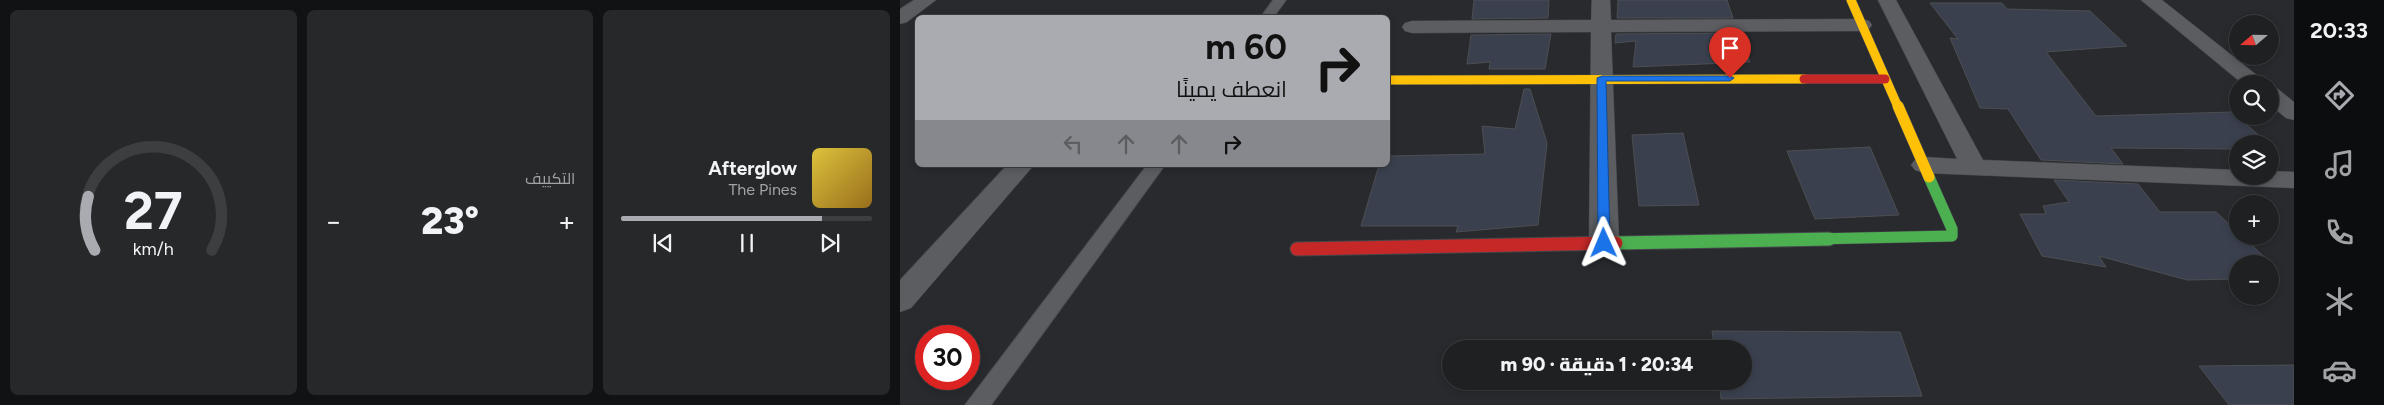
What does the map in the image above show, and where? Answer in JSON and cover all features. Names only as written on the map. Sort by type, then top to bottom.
[{"type":"street","points":[[900,18],[927,0]]},
{"type":"street","points":[[1601,0],[1604,243]]},
{"type":"street","points":[[1297,248],[1952,236],[1952,229],[1851,0]]},
{"type":"street","points":[[1886,0],[1974,167]]},
{"type":"street","points":[[2150,0],[2246,75]]},
{"type":"street","points":[[1412,27],[1862,25]]},
{"type":"street","points":[[1390,80],[1602,78],[1885,79]]},
{"type":"street","points":[[2279,101],[2294,113]]},
{"type":"street","points":[[1924,165],[2294,180]]},
{"type":"street","points":[[900,300],[1019,167]]},
{"type":"lane","points":[[1268,15],[1280,0]]},
{"type":"lane","points":[[977,405],[1155,167]]},
{"type":"building","points":[[1474,0],[1549,0],[1548,18],[1472,19]]},
{"type":"building","points":[[1618,0],[1727,0],[1733,18],[1617,18]]},
{"type":"building","points":[[1930,3],[2002,3],[2007,9],[2090,11],[2127,46],[2046,52],[2096,116],[2229,112],[2229,125],[2247,125],[2259,135],[2229,135],[2229,149],[2111,148],[2123,164],[2041,160],[2008,109],[1980,108],[1950,38],[1958,39]]},
{"type":"building","points":[[1739,33],[1750,62],[1633,67],[1636,41],[1615,43],[1616,34]]},
{"type":"building","points":[[1551,34],[1545,69],[1489,69],[1490,62],[1467,64],[1471,35]]},
{"type":"building","points":[[1524,89],[1530,89],[1547,143],[1538,225],[1456,232],[1458,226],[1361,226],[1378,167],[1390,167],[1390,156],[1485,154],[1482,126],[1515,129]]},
{"type":"building","points":[[1683,133],[1699,205],[1639,206],[1632,135]]},
{"type":"building","points":[[1870,147],[1899,215],[1815,219],[1787,151]]},
{"type":"building","points":[[2054,180],[2138,184],[2160,212],[2216,212],[2229,224],[2229,245],[2252,245],[2262,255],[2229,255],[2229,279],[2187,280],[2099,256],[2106,267],[2042,256],[2020,214],[2046,214],[2043,206],[2069,202]]},
{"type":"building","points":[[1712,331],[1900,332],[1922,396],[1721,399],[1720,390],[1752,390],[1752,340],[1714,340]]},
{"type":"building","points":[[2294,365],[2294,405],[2229,405],[2199,366]]},
{"type":"traffic: fast","points":[[1616,243],[1952,236],[1952,229],[1929,177]]},
{"type":"traffic: slow","points":[[1851,0],[1929,177]]},
{"type":"traffic: slow","points":[[1390,80],[1804,79]]},
{"type":"traffic: jam","points":[[1804,79],[1885,79]]},
{"type":"traffic: jam","points":[[1297,249],[1616,243]]},
{"type":"route","points":[[1604,243],[1602,78],[1730,78]]}]
